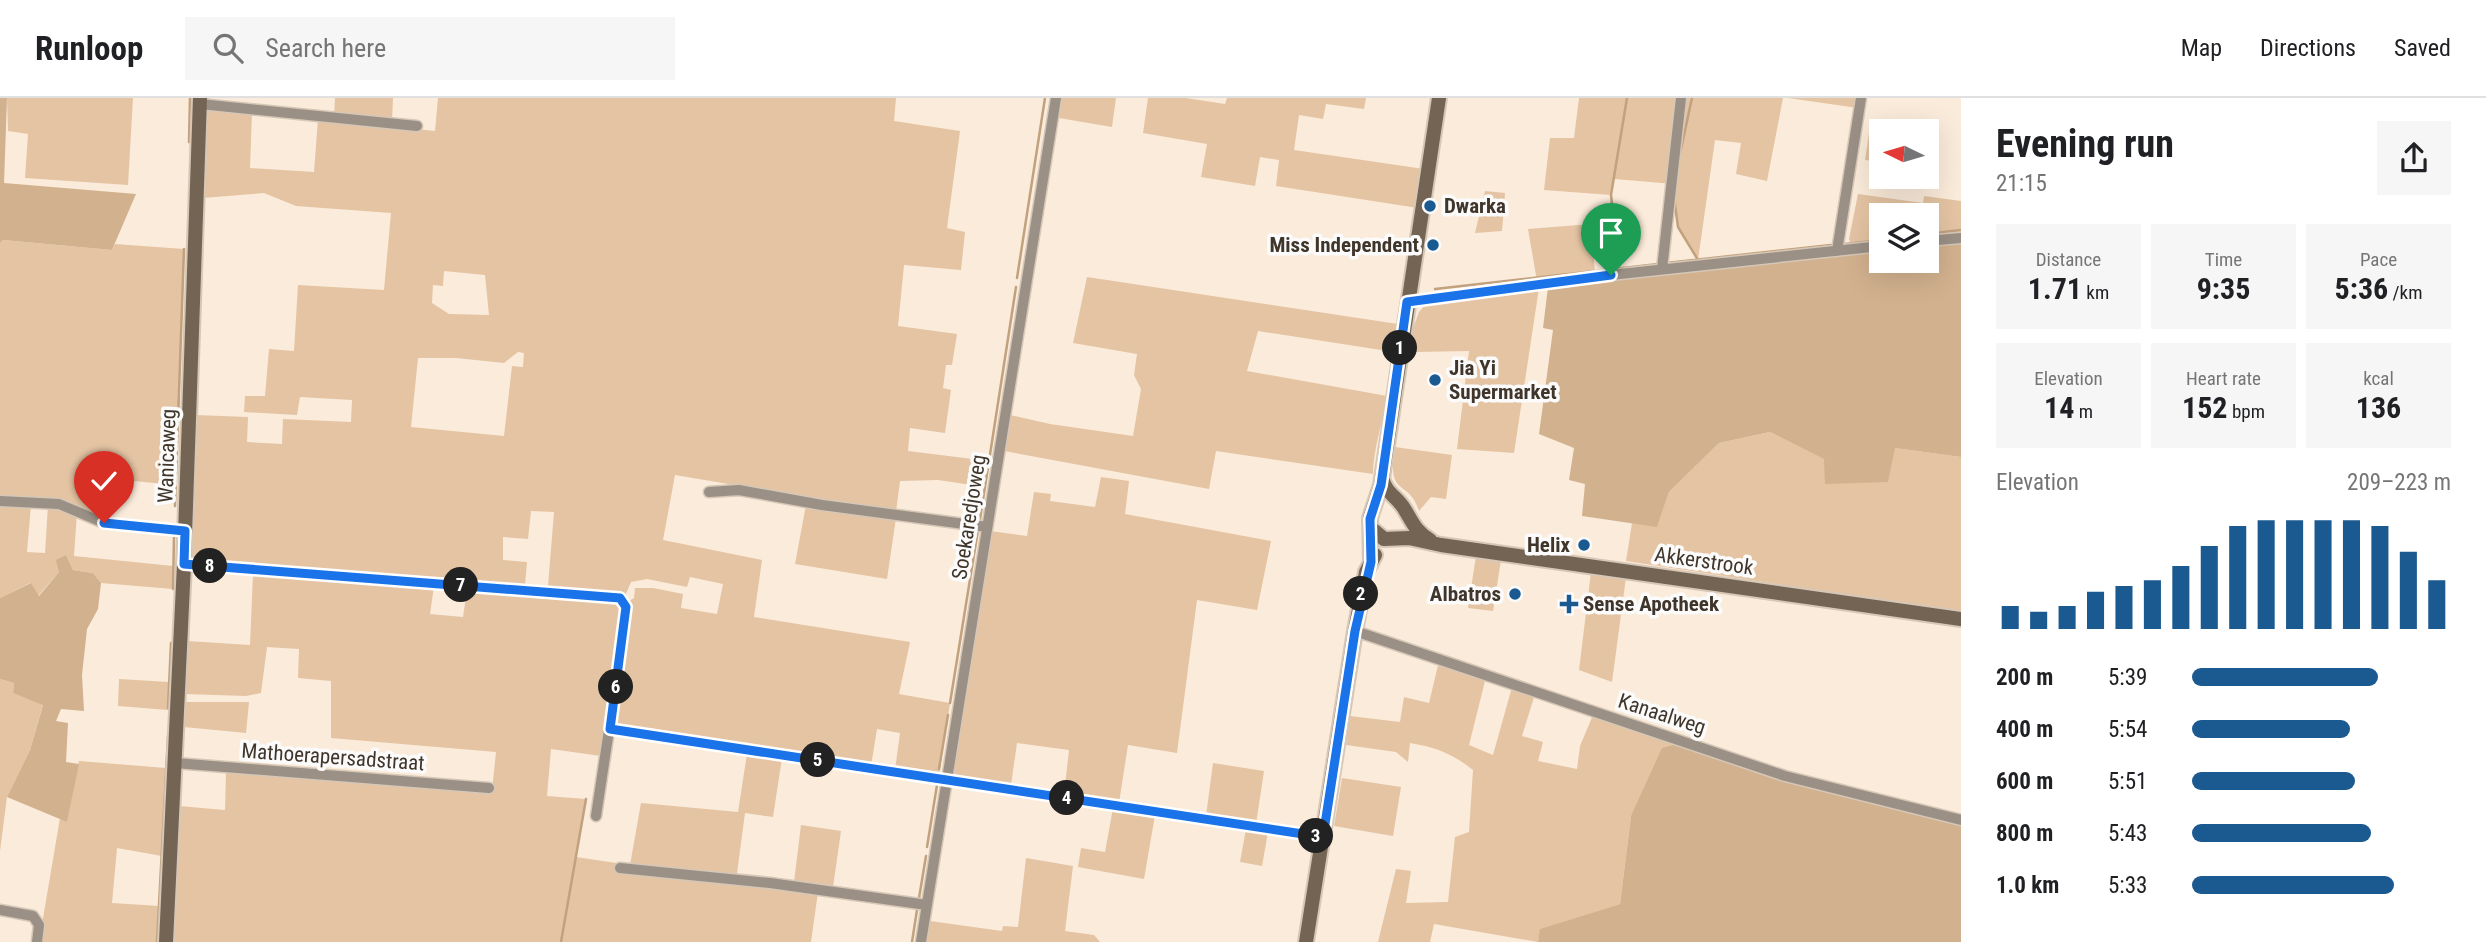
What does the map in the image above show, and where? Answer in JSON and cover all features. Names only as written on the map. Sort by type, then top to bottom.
[{"type":"street","name":"Soekaredjoweg","points":[[921,942],[1056,98]]},
{"type":"street","points":[[1306,942],[1355,631],[1371,562],[1373,529],[1370,519],[1375,508],[1381,473],[1439,98]]},
{"type":"street","points":[[1662,269],[1681,98]]},
{"type":"street","points":[[1837,251],[1861,98]]},
{"type":"street","points":[[200,101],[417,125]]},
{"type":"street","name":"Wanicaweg","points":[[166,942],[184,564],[200,101]]},
{"type":"street","points":[[1939,240],[1961,238]]},
{"type":"street","points":[[1407,302],[1662,269],[1869,247]]},
{"type":"street","points":[[1381,473],[1386,489],[1405,509],[1420,533],[1441,545]]},
{"type":"street","points":[[709,492],[739,490],[822,505],[987,527]]},
{"type":"street","points":[[0,501],[59,504],[104,523],[185,531]]},
{"type":"street","points":[[1375,508],[1385,501],[1396,502]]},
{"type":"street","points":[[1371,562],[1408,526],[1408,517]]},
{"type":"street","points":[[1373,529],[1384,539],[1396,538]]},
{"type":"street","name":"Akkerstrook","points":[[1396,538],[1961,619]]},
{"type":"street","points":[[184,564],[620,598],[626,607],[596,816]]},
{"type":"street","name":"Kanaalweg","points":[[1355,631],[1785,776],[1961,820]]},
{"type":"street","points":[[610,729],[1323,837]]},
{"type":"street","name":"Mathoerapersadstraat","points":[[175,763],[489,788]]},
{"type":"street","points":[[620,868],[770,883],[927,905]]},
{"type":"street","points":[[0,910],[30,914],[39,925],[37,942]]},
{"type":"shaded area","points":[[0,98],[7,98],[4,183],[136,194],[112,250],[3,240],[0,243]]},
{"type":"shaded area","points":[[7,98],[133,98],[128,185],[25,178],[28,134],[8,131]]},
{"type":"shaded area","points":[[335,98],[393,98],[392,121],[334,116]]},
{"type":"shaded area","points":[[438,98],[896,98],[894,121],[960,131],[947,228],[965,232],[961,270],[904,265],[898,326],[957,334],[952,365],[946,365],[943,388],[951,390],[945,433],[910,428],[908,451],[989,461],[985,487],[938,480],[900,481],[896,512],[675,475],[663,540],[762,560],[754,617],[910,642],[899,694],[950,703],[939,776],[895,770],[900,733],[877,729],[871,766],[625,727],[617,722],[615,715],[629,601],[634,598],[635,588],[653,588],[683,594],[681,608],[717,614],[723,584],[690,577],[687,587],[647,579],[631,582],[625,596],[618,592],[548,586],[554,512],[531,511],[528,539],[503,537],[503,560],[527,562],[525,585],[190,560],[195,415],[248,417],[247,442],[282,444],[283,419],[351,422],[352,400],[300,397],[297,415],[244,412],[245,396],[265,396],[269,349],[294,351],[298,285],[384,290],[391,213],[296,206],[264,193],[202,198],[204,109],[252,112],[250,168],[314,172],[318,119],[435,131]],"holes":[[[444,271],[485,275],[489,315],[449,314],[432,303],[433,285],[443,286]],[[518,352],[524,353],[523,367],[512,366],[504,436],[411,427],[418,358],[456,358],[504,363]]]},
{"type":"shaded area","points":[[1062,98],[1116,98],[1112,127],[1059,118]]},
{"type":"shaded area","points":[[1148,98],[1186,98],[1225,104],[1227,98],[1366,98],[1364,109],[1326,104],[1323,119],[1299,115],[1294,150],[1424,169],[1418,208],[1276,186],[1279,160],[1260,157],[1255,186],[1201,177],[1207,144],[1143,133]]},
{"type":"shaded area","points":[[1579,98],[1783,98],[1767,181],[1736,174],[1741,143],[1715,140],[1698,260],[1678,227],[1674,184],[1614,179],[1611,195],[1544,190],[1550,138],[1574,138]]},
{"type":"shaded area","points":[[1788,98],[1859,98],[1858,108]]},
{"type":"shaded area","points":[[1869,133],[1869,160],[1865,160]]},
{"type":"shaded area","points":[[1485,191],[1505,193],[1502,231],[1475,233]]},
{"type":"shaded area","points":[[1858,194],[1923,203],[1869,203],[1869,244],[1852,246],[1849,239]]},
{"type":"shaded area","points":[[1924,196],[1961,201],[1961,233],[1939,236],[1939,203],[1923,203]]},
{"type":"shaded area","points":[[1591,224],[1595,274],[1537,281],[1528,229]]},
{"type":"shaded area","points":[[3,240],[112,250],[115,244],[184,249],[176,485],[112,479],[104,521],[70,504],[0,498],[0,243]]},
{"type":"shaded area","points":[[1961,243],[1961,457],[1895,448],[1888,482],[1825,484],[1824,459],[1770,432],[1719,443],[1669,492],[1657,527],[1582,516],[1585,484],[1569,480],[1574,448],[1539,434],[1553,330],[1543,328],[1548,287],[1869,252],[1869,273],[1939,273],[1939,245]]},
{"type":"shaded area","points":[[1087,277],[1398,324],[1394,352],[1258,331],[1247,371],[1387,396],[1376,445],[1373,474],[1216,451],[1209,489],[1004,451],[1010,415],[1050,424],[1133,436],[1141,389],[1134,375],[1137,354],[1073,343]]},
{"type":"shaded area","points":[[1539,288],[1514,453],[1457,449],[1469,351],[1416,352],[1409,339],[1419,312],[1427,303]]},
{"type":"shaded area","points":[[1770,432],[1825,459],[1825,484],[1895,448],[1961,457],[1961,612],[1626,561],[1632,523],[1657,526],[1669,492],[1719,443]]},
{"type":"shaded area","points":[[1395,447],[1452,455],[1446,499],[1431,497],[1419,511],[1410,494],[1396,481],[1393,463]]},
{"type":"shaded area","points":[[1101,477],[1129,481],[1125,514],[1271,541],[1257,610],[1197,600],[1177,753],[1128,745],[1119,803],[1064,794],[1069,750],[1017,743],[1011,785],[957,777],[952,770],[990,531],[1027,536],[1034,492],[1051,494],[1050,501],[1095,507]]},
{"type":"shaded area","points":[[0,503],[31,505],[27,552],[45,553],[48,505],[77,513],[74,556],[173,566],[173,589],[101,583],[93,573],[73,570],[66,555],[59,572],[38,596],[30,583],[0,598]]},
{"type":"shaded area","points":[[806,505],[896,518],[887,579],[795,564]]},
{"type":"shaded area","points":[[66,555],[73,570],[93,573],[101,583],[98,609],[87,629],[82,675],[84,711],[61,709],[56,721],[68,723],[66,762],[79,764],[67,822],[7,797],[30,750],[43,705],[13,693],[14,683],[0,679],[0,598],[31,583],[39,596],[59,572],[56,560]]},
{"type":"shaded area","points":[[1476,556],[1501,560],[1493,611],[1468,608]]},
{"type":"shaded area","points":[[1591,572],[1626,577],[1612,682],[1579,670]]},
{"type":"shaded area","points":[[253,574],[434,586],[430,614],[463,617],[467,590],[610,599],[621,608],[601,756],[551,749],[547,796],[586,799],[576,857],[630,865],[641,803],[738,812],[747,754],[782,758],[773,817],[745,813],[736,881],[818,892],[811,942],[171,942],[179,806],[225,810],[226,772],[492,791],[496,752],[331,738],[331,681],[298,678],[299,649],[267,647],[261,693],[246,696],[184,694],[187,641],[250,645]]},
{"type":"shaded area","points":[[1439,661],[1486,677],[1469,745],[1493,755],[1512,687],[1535,694],[1522,736],[1543,742],[1538,761],[1577,769],[1580,746],[1593,715],[1681,743],[1631,816],[1620,904],[1541,929],[1538,942],[1434,924],[1430,942],[1378,942],[1396,869],[1411,871],[1406,903],[1448,902],[1455,837],[1469,832],[1473,770],[1451,755],[1410,743],[1408,762],[1396,752],[1346,745],[1350,716],[1400,722],[1404,697],[1429,703]]},
{"type":"shaded area","points":[[0,679],[14,683],[13,693],[43,704],[30,750],[7,797],[0,851]]},
{"type":"shaded area","points":[[119,679],[169,682],[168,710],[118,706]]},
{"type":"shaded area","points":[[185,702],[249,702],[246,733],[184,727]]},
{"type":"shaded area","points":[[1681,743],[1961,823],[1961,942],[1538,942],[1540,929],[1620,904],[1631,816],[1662,748]]},
{"type":"shaded area","points":[[79,761],[166,768],[162,856],[117,848],[112,903],[159,906],[157,942],[39,942],[60,818],[67,821]]},
{"type":"shaded area","points":[[1213,763],[1264,771],[1256,824],[1206,816]]},
{"type":"shaded area","points":[[1342,778],[1401,787],[1393,836],[1334,826]]},
{"type":"shaded area","points":[[1113,808],[1155,815],[1144,879],[1078,867],[1081,848],[1105,852]]},
{"type":"shaded area","points":[[801,825],[841,831],[833,887],[794,882]]},
{"type":"shaded area","points":[[1246,829],[1268,832],[1262,866],[1240,862]]},
{"type":"shaded area","points":[[1026,858],[1073,866],[1065,931],[1094,935],[1100,942],[927,942],[930,921],[1002,931],[1003,926],[1018,927]]},
{"type":"waterway","points":[[189,142],[190,98]]},
{"type":"waterway","points":[[1017,278],[1045,98]]},
{"type":"waterway","points":[[1619,268],[1611,195],[1627,98]]},
{"type":"waterway","points":[[1678,163],[1692,98]]},
{"type":"waterway","points":[[1674,197],[1678,227],[1698,260]]},
{"type":"waterway","points":[[1939,233],[1961,230]]},
{"type":"waterway","points":[[1845,244],[1869,241]]},
{"type":"waterway","points":[[1666,263],[1831,245]]},
{"type":"waterway","points":[[175,506],[184,249]]},
{"type":"waterway","points":[[1435,289],[1658,264]]},
{"type":"waterway","points":[[980,519],[1016,287]]},
{"type":"waterway","points":[[950,703],[978,530]]},
{"type":"waterway","points":[[173,589],[174,537]]},
{"type":"waterway","points":[[168,708],[171,643]]},
{"type":"waterway","points":[[939,769],[948,715]]},
{"type":"waterway","points":[[157,942],[168,736]]},
{"type":"waterway","points":[[927,847],[937,785]]},
{"type":"waterway","points":[[561,942],[586,799]]},
{"type":"waterway","points":[[919,898],[926,856]]},
{"type":"waterway","points":[[912,942],[917,910]]},
{"type":"place","name":"Dwarka","points":[[1430,206]]},
{"type":"place","name":"Miss Independent","points":[[1433,245]]},
{"type":"place","name":"Jia Yi Supermarket","points":[[1435,380]]},
{"type":"place","name":"Helix","points":[[1584,545]]},
{"type":"place","name":"Albatros","points":[[1515,594]]},
{"type":"place","name":"Sense Apotheek","points":[[1569,604]]},
{"type":"route","points":[[104,523],[185,531],[184,564],[620,598],[626,607],[610,729],[1323,837],[1355,631],[1366,572],[1371,562],[1373,529],[1370,519],[1381,485],[1407,302],[1611,275]]}]
